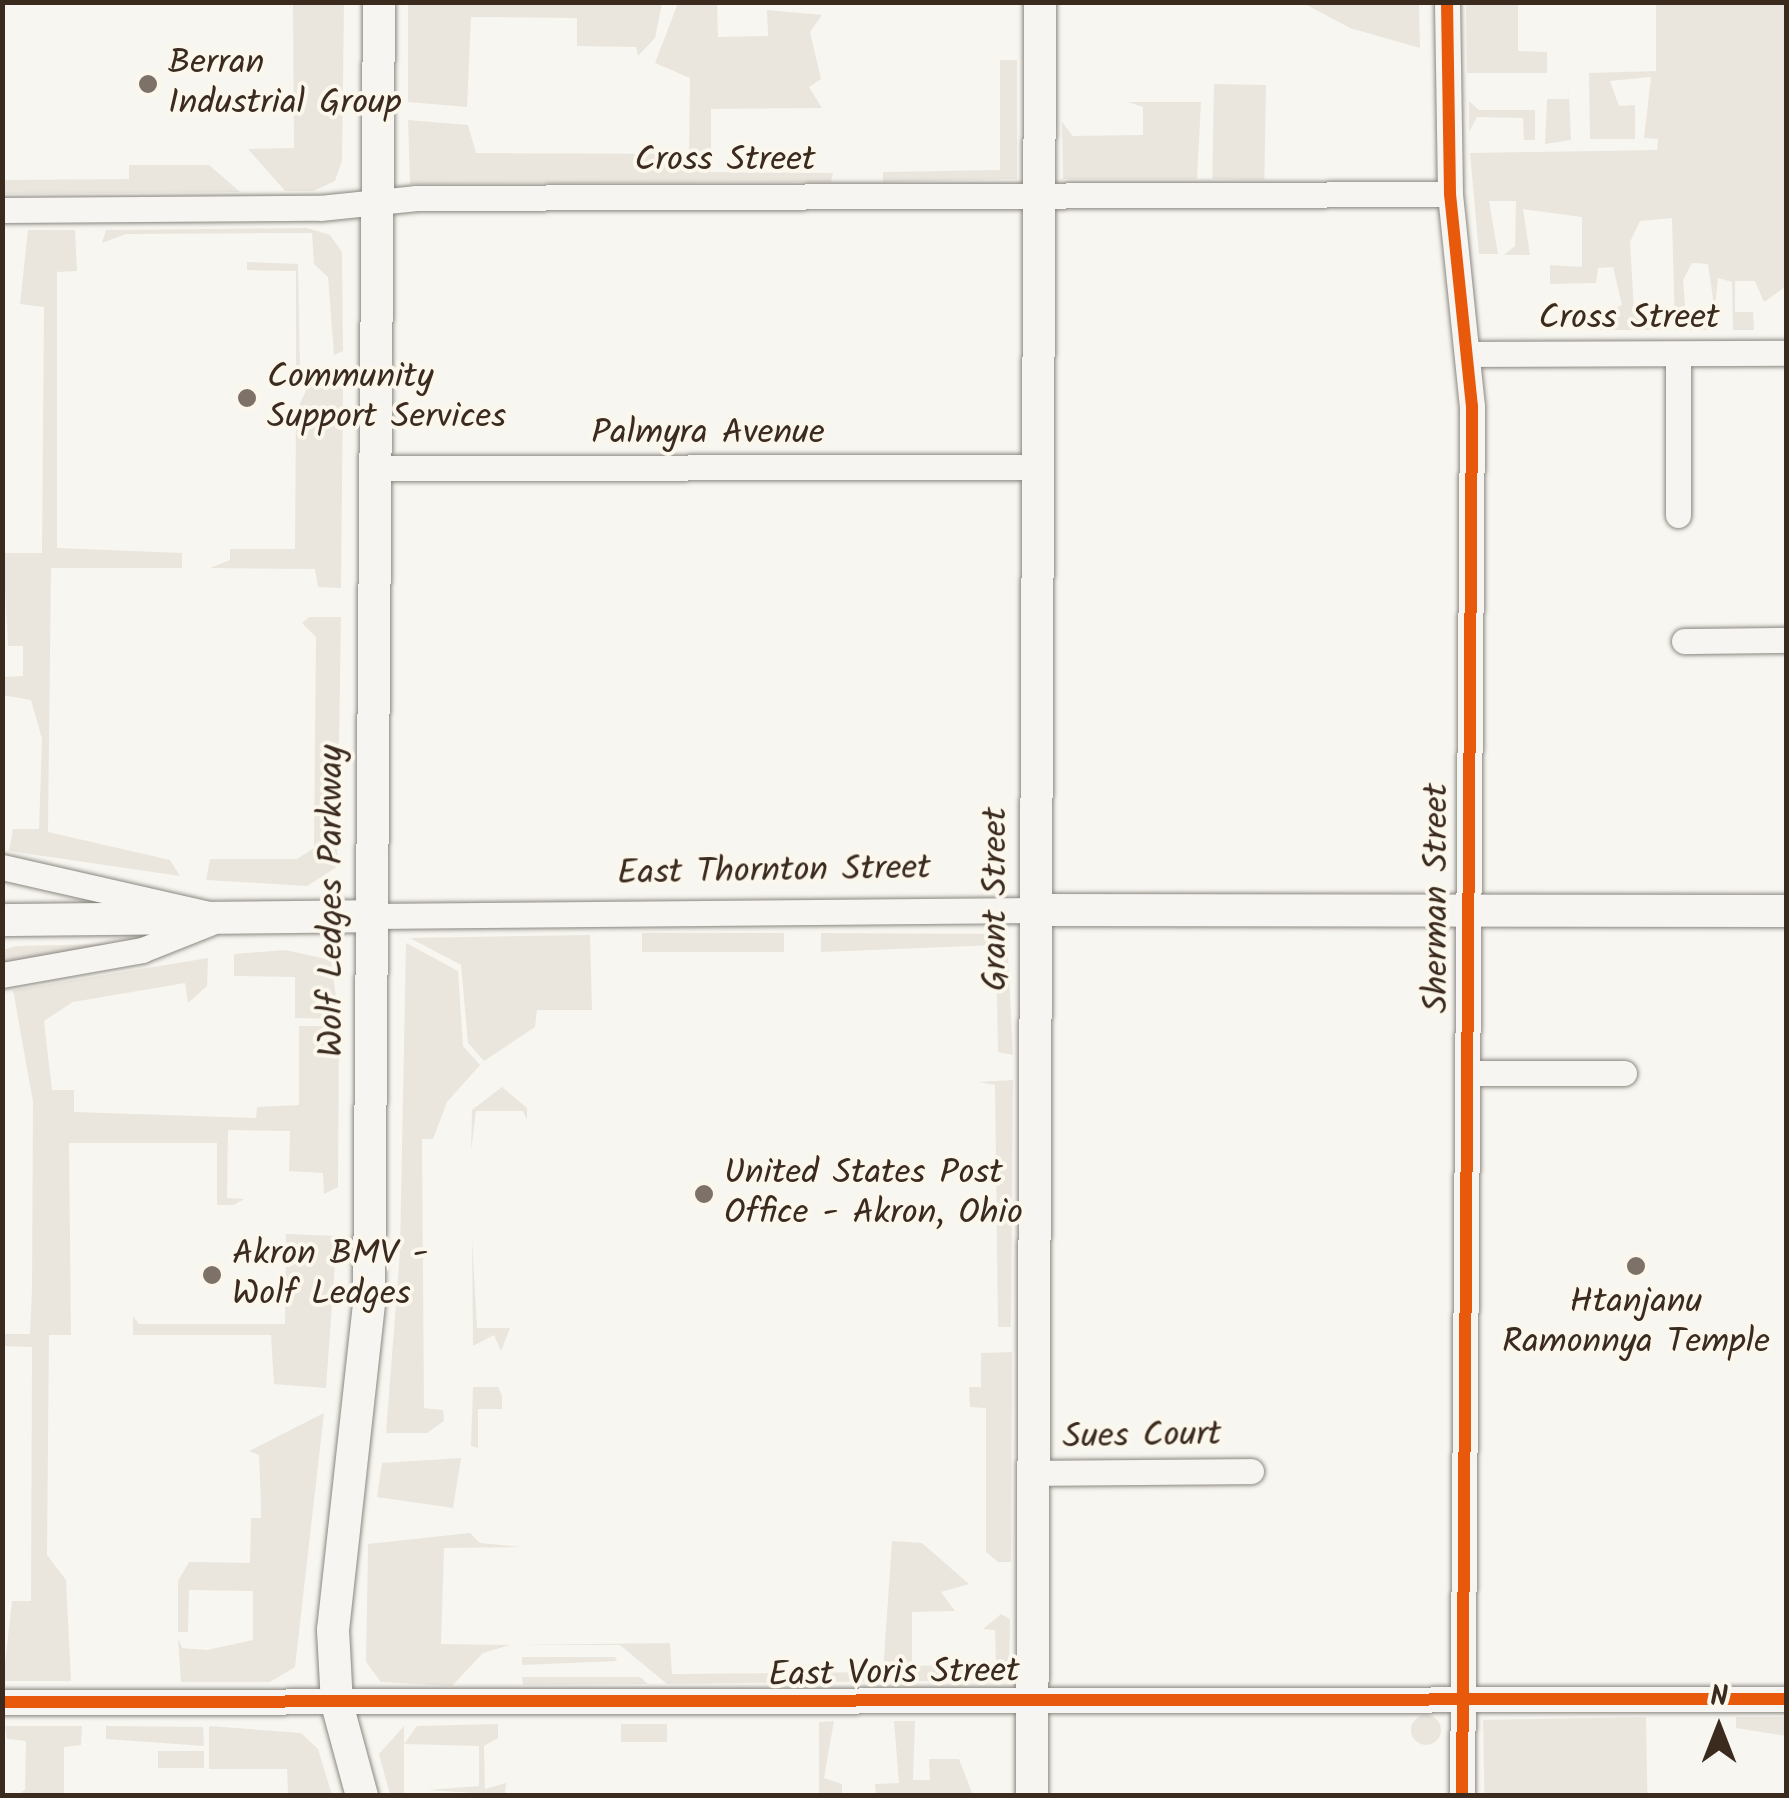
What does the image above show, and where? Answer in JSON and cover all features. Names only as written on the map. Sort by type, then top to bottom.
[{"type":"main road","name":"Wolf Ledges Parkway","points":[[362,1796],[337,1704],[337,1558],[368,1302],[379,2]]},
{"type":"main road","name":"Grant Street","points":[[1032,1796],[1040,2]]},
{"type":"main road","name":"East Thornton Street","points":[[1038,910],[1786,910]]},
{"type":"main road","name":"East Thornton Street","points":[[2,920],[372,916]]},
{"type":"street","name":"Sherman Street","points":[[1447,2],[1450,194],[1472,354],[1462,1796]]},
{"type":"street","name":"Cross Street","points":[[2,210],[320,208],[377,198],[1450,194]]},
{"type":"street","name":"Cross Street","points":[[1472,354],[1786,353]]},
{"type":"street","points":[[1678,354],[1678,516]]},
{"type":"street","name":"Palmyra Avenue","points":[[376,468],[1039,467]]},
{"type":"street","points":[[1684,641],[1786,640]]},
{"type":"street","points":[[2,867],[168,898],[222,918]]},
{"type":"street","name":"East Thornton Street","points":[[372,916],[1038,910]]},
{"type":"street","points":[[2,975],[142,950],[222,918]]},
{"type":"street","points":[[1467,1073],[1624,1073]]},
{"type":"street","name":"Sues Court","points":[[1034,1473],[1251,1471]]},
{"type":"street","name":"East Voris Street","points":[[2,1702],[1786,1699]]},
{"type":"shaded area","points":[[408,2],[662,3],[655,38],[638,56],[636,47],[577,46],[577,18],[471,17],[467,107],[408,102]]},
{"type":"shaded area","points":[[293,3],[344,3],[342,161],[335,181],[313,191],[285,191],[248,149],[294,148]]},
{"type":"shaded area","points":[[678,3],[717,3],[718,37],[768,36],[767,10],[822,15],[810,32],[821,79],[809,87],[822,108],[711,109],[711,172],[833,173],[831,182],[410,184],[408,120],[468,125],[476,153],[689,154],[690,78],[655,63]]},
{"type":"shaded area","points":[[1303,3],[1419,3],[1420,48],[1350,28]]},
{"type":"shaded area","points":[[1466,3],[1518,3],[1518,51],[1547,52],[1547,73],[1467,73]]},
{"type":"shaded area","points":[[1656,3],[1786,3],[1785,287],[1764,302],[1755,281],[1735,281],[1735,312],[1753,312],[1754,330],[1733,330],[1732,282],[1718,278],[1713,330],[1690,330],[1690,312],[1709,311],[1713,299],[1708,264],[1692,263],[1683,280],[1687,330],[1675,330],[1672,218],[1640,221],[1630,242],[1634,311],[1658,311],[1662,330],[1597,330],[1597,317],[1622,305],[1613,267],[1598,268],[1596,283],[1550,284],[1550,265],[1582,267],[1582,217],[1523,209],[1530,255],[1504,255],[1515,246],[1516,201],[1489,201],[1498,254],[1479,254],[1470,153],[1657,150],[1658,139],[1644,138],[1651,77],[1610,81],[1619,106],[1635,105],[1635,139],[1590,139],[1589,73],[1656,71]]},
{"type":"shaded area","points":[[1000,60],[1017,60],[1017,179],[883,182],[883,172],[1000,170]]},
{"type":"shaded area","points":[[1568,72],[1571,140],[1545,144],[1547,99],[1569,99]]},
{"type":"shaded area","points":[[1214,84],[1266,85],[1264,180],[1212,179]]},
{"type":"shaded area","points":[[1469,101],[1479,110],[1535,110],[1535,140],[1524,140],[1523,118],[1477,117],[1469,132]]},
{"type":"shaded area","points":[[1128,102],[1201,102],[1197,179],[1063,179],[1062,122],[1073,136],[1143,135],[1143,107]]},
{"type":"shaded area","points":[[129,165],[209,165],[240,192],[3,194],[3,180],[129,179]]},
{"type":"shaded area","points":[[307,228],[330,235],[342,252],[343,351],[334,355],[328,277],[314,264],[312,233],[126,234],[102,243],[106,230]]},
{"type":"shaded area","points":[[28,230],[75,230],[77,271],[57,272],[57,548],[182,553],[182,568],[51,568],[48,832],[170,860],[180,876],[9,851],[13,829],[39,829],[42,739],[31,700],[2,695],[3,677],[23,676],[23,646],[8,646],[3,553],[42,553],[44,307],[20,304]]},
{"type":"shaded area","points":[[247,262],[298,264],[300,368],[342,381],[296,381],[296,271],[247,270]]},
{"type":"shaded area","points":[[308,386],[343,386],[341,588],[318,587],[315,569],[210,568],[230,560],[230,549],[295,549],[296,412]]},
{"type":"shaded area","points":[[309,617],[341,617],[337,867],[307,886],[206,880],[210,859],[297,859],[314,848],[316,637],[302,623]]},
{"type":"shaded area","points":[[642,933],[784,933],[784,952],[642,952]]},
{"type":"shaded area","points":[[821,933],[1007,934],[1013,1055],[998,1052],[996,945],[821,952]]},
{"type":"shaded area","points":[[590,935],[592,1010],[537,1010],[535,1027],[484,1061],[468,1043],[461,965],[410,938]]},
{"type":"shaded area","points":[[406,943],[458,971],[463,1046],[480,1065],[447,1102],[433,1139],[422,1139],[424,1408],[443,1410],[444,1421],[427,1433],[386,1433],[400,1252]]},
{"type":"shaded area","points":[[109,944],[3,965],[3,950],[16,946]]},
{"type":"shaded area","points":[[285,950],[331,960],[339,1019],[295,1018],[295,977],[234,976],[234,954]]},
{"type":"shaded area","points":[[208,958],[207,986],[188,1003],[185,983],[73,1002],[44,1021],[52,1090],[74,1090],[74,1112],[256,1118],[257,1107],[299,1105],[299,1026],[339,1026],[338,1187],[324,1194],[323,1173],[289,1171],[290,1131],[228,1130],[227,1198],[244,1199],[234,1205],[217,1205],[217,1143],[69,1143],[71,1335],[49,1335],[47,1555],[66,1580],[71,1681],[3,1681],[12,1601],[31,1601],[32,1347],[2,1346],[3,1334],[30,1334],[32,1289],[33,1102],[13,990]]},
{"type":"shaded area","points":[[1013,1080],[1011,1327],[998,1327],[995,1085],[978,1082]]},
{"type":"shaded area","points":[[502,1087],[527,1108],[527,1120],[523,1111],[476,1111],[471,1151],[472,1110]]},
{"type":"shaded area","points":[[286,1234],[337,1236],[326,1388],[274,1384],[271,1335],[133,1335],[133,1316],[139,1324],[285,1324]]},
{"type":"shaded area","points":[[472,1237],[477,1328],[510,1328],[501,1351],[494,1335],[473,1346]]},
{"type":"shaded area","points":[[1012,1352],[1011,1562],[998,1562],[986,1552],[986,1408],[970,1407],[969,1387],[981,1387],[981,1353]]},
{"type":"shaded area","points":[[473,1387],[498,1387],[502,1395],[502,1409],[478,1409],[478,1448],[471,1446]]},
{"type":"shaded area","points":[[324,1413],[295,1667],[270,1682],[181,1682],[178,1638],[182,1648],[207,1650],[253,1640],[253,1591],[189,1590],[188,1632],[178,1632],[178,1581],[189,1562],[250,1563],[251,1518],[261,1518],[261,1505],[259,1455],[249,1451]]},
{"type":"shaded area","points":[[461,1458],[453,1508],[377,1497],[382,1463]]},
{"type":"shaded area","points":[[470,1533],[480,1543],[522,1547],[444,1548],[441,1644],[510,1645],[483,1653],[452,1686],[381,1682],[366,1662],[368,1544]]},
{"type":"shaded area","points":[[892,1541],[922,1543],[969,1584],[941,1592],[955,1611],[912,1612],[912,1666],[996,1664],[995,1630],[983,1629],[1001,1614],[1010,1619],[1009,1680],[667,1684],[620,1645],[514,1645],[670,1643],[672,1674],[883,1672]]},
{"type":"shaded area","points":[[522,1657],[615,1657],[617,1661],[522,1665]]},
{"type":"shaded area","points":[[522,1677],[640,1677],[648,1684],[523,1685]]},
{"type":"shaded area","points":[[1426,1715],[1440,1724],[1441,1730],[1432,1744],[1426,1745],[1412,1736],[1411,1730],[1420,1716]]},
{"type":"shaded area","points":[[1646,1717],[1647,1795],[1484,1796],[1483,1720]]},
{"type":"shaded area","points":[[1736,1717],[1786,1717],[1786,1736],[1736,1728]]},
{"type":"shaded area","points":[[834,1721],[824,1778],[842,1784],[842,1795],[819,1795],[819,1722]]},
{"type":"shaded area","points":[[894,1721],[915,1721],[913,1780],[930,1780],[929,1759],[959,1759],[972,1793],[876,1795],[875,1784],[899,1783]]},
{"type":"shaded area","points":[[498,1724],[498,1738],[484,1746],[485,1789],[506,1783],[505,1795],[428,1790],[479,1786],[479,1746],[404,1744],[417,1726]]},
{"type":"shaded area","points":[[621,1724],[667,1724],[667,1742],[621,1742]]},
{"type":"shaded area","points":[[5,1726],[82,1726],[81,1745],[64,1747],[64,1795],[17,1795],[25,1790],[26,1741],[7,1739]]},
{"type":"shaded area","points":[[106,1726],[203,1727],[204,1746],[106,1739]]},
{"type":"shaded area","points":[[209,1726],[301,1733],[318,1749],[332,1795],[288,1795],[287,1769],[209,1769]]},
{"type":"shaded area","points":[[404,1726],[404,1795],[390,1795],[379,1754]]},
{"type":"shaded area","points":[[158,1751],[204,1751],[204,1768],[158,1768]]},
{"type":"cycle path","points":[[1447,2],[1450,194],[1472,406],[1462,1796]]},
{"type":"cycle path","points":[[2,1702],[1786,1699]]},
{"type":"place","name":"Berran Industrial Group","points":[[148,84]]},
{"type":"place","name":"Community Support Services","points":[[247,398]]},
{"type":"place","name":"United States Post Office - Akron, Ohio","points":[[704,1194]]},
{"type":"place","name":"Htanjanu Ramonnya Temple","points":[[1636,1266]]},
{"type":"place","name":"Akron BMV - Wolf Ledges","points":[[212,1275]]}]
